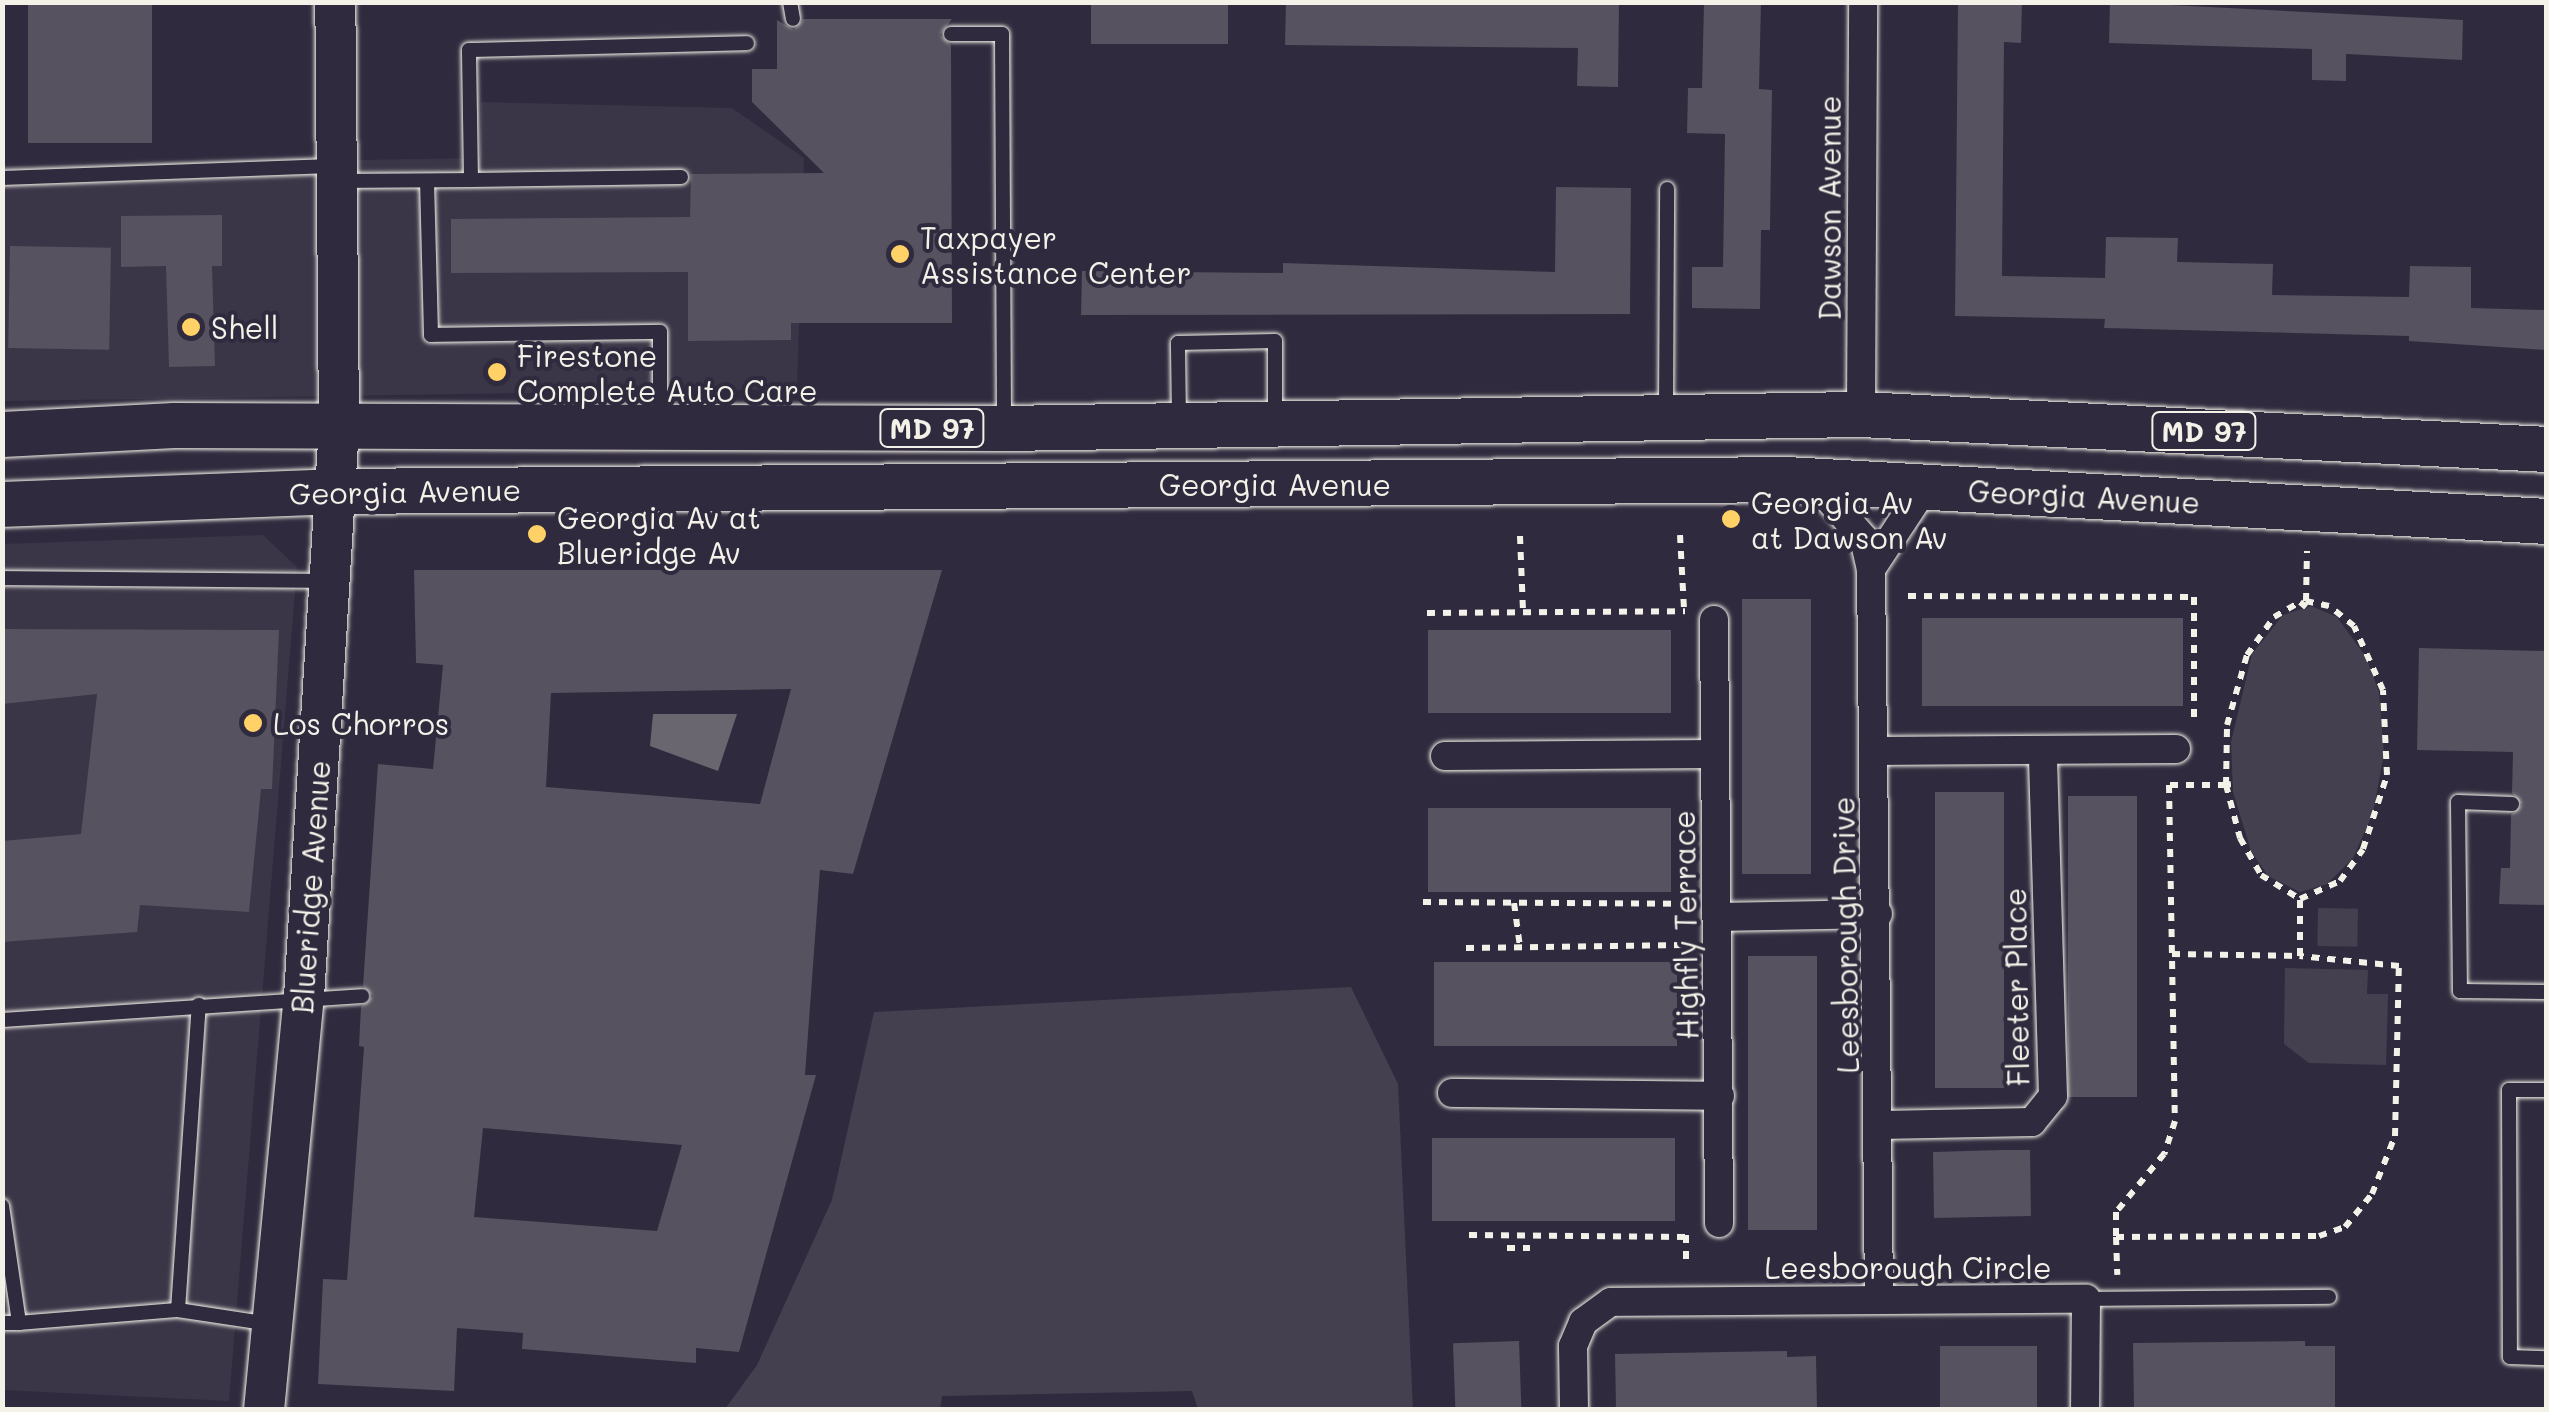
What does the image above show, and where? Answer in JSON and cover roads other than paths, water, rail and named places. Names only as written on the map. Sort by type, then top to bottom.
[{"type":"main road","name":"Georgia Avenue","points":[[2,434],[174,424],[1004,428],[1861,414],[2546,450]]},
{"type":"main road","points":[[1762,480],[1861,414],[1888,455],[1926,487]]},
{"type":"main road","name":"Georgia Avenue","points":[[2,504],[336,490],[1762,480],[2546,520]]},
{"type":"street","name":"Blueridge Avenue","points":[[264,1410],[304,997],[340,426],[335,2]]},
{"type":"street","name":"Dawson Avenue","points":[[1861,414],[1863,2]]},
{"type":"street","name":"Leesborough Drive","points":[[1814,482],[1864,539],[1871,570],[1878,914],[1879,1300]]},
{"type":"street","points":[[1871,570],[1926,487]]},
{"type":"street","name":"Highfly Terrace","points":[[1714,620],[1719,1223]]},
{"type":"street","points":[[1873,752],[2188,748]]},
{"type":"street","name":"Fleeter Place","points":[[1880,1125],[2032,1122],[2053,1096],[2043,750]]},
{"type":"street","points":[[1444,756],[1715,754]]},
{"type":"street","points":[[1718,917],[1878,914]]},
{"type":"street","points":[[1452,1093],[1720,1096]]},
{"type":"street","points":[[2084,1410],[2086,1299]]},
{"type":"street","name":"Leesborough Circle","points":[[1574,1410],[1573,1346],[1583,1322],[1611,1302],[2086,1299]]},
{"type":"lane","points":[[790,2],[793,20]]},
{"type":"lane","points":[[952,34],[1002,34],[1004,428]]},
{"type":"lane","points":[[471,180],[469,50],[747,43]]},
{"type":"lane","points":[[2,178],[338,174],[426,180],[681,177]]},
{"type":"lane","points":[[426,180],[431,335],[660,332],[660,429]]},
{"type":"lane","points":[[1666,416],[1667,189]]},
{"type":"lane","points":[[1179,425],[1178,344],[1275,341],[1275,423]]},
{"type":"lane","points":[[2,578],[330,581]]},
{"type":"lane","points":[[2512,804],[2458,802],[2460,991],[2546,992]]},
{"type":"lane","points":[[2,1020],[362,996]]},
{"type":"lane","points":[[178,1310],[198,1005]]},
{"type":"lane","points":[[2546,1090],[2509,1090],[2510,1358],[2546,1358]]},
{"type":"lane","points":[[2,1206],[19,1323]]},
{"type":"lane","name":"Leesborough Circle","points":[[2086,1299],[2329,1297]]},
{"type":"lane","points":[[2,1323],[178,1310],[273,1324]]},
{"type":"place","name":"Taxpayer Assistance Center","points":[[900,254]]},
{"type":"place","name":"Shell","points":[[191,327]]},
{"type":"place","name":"Firestone Complete Auto Care","points":[[497,372]]},
{"type":"place","name":"Georgia Av at Dawson Av","points":[[1731,519]]},
{"type":"place","name":"Georgia Av at Blueridge Av","points":[[537,534]]},
{"type":"place","name":"Los Chorros","points":[[253,723]]}]
